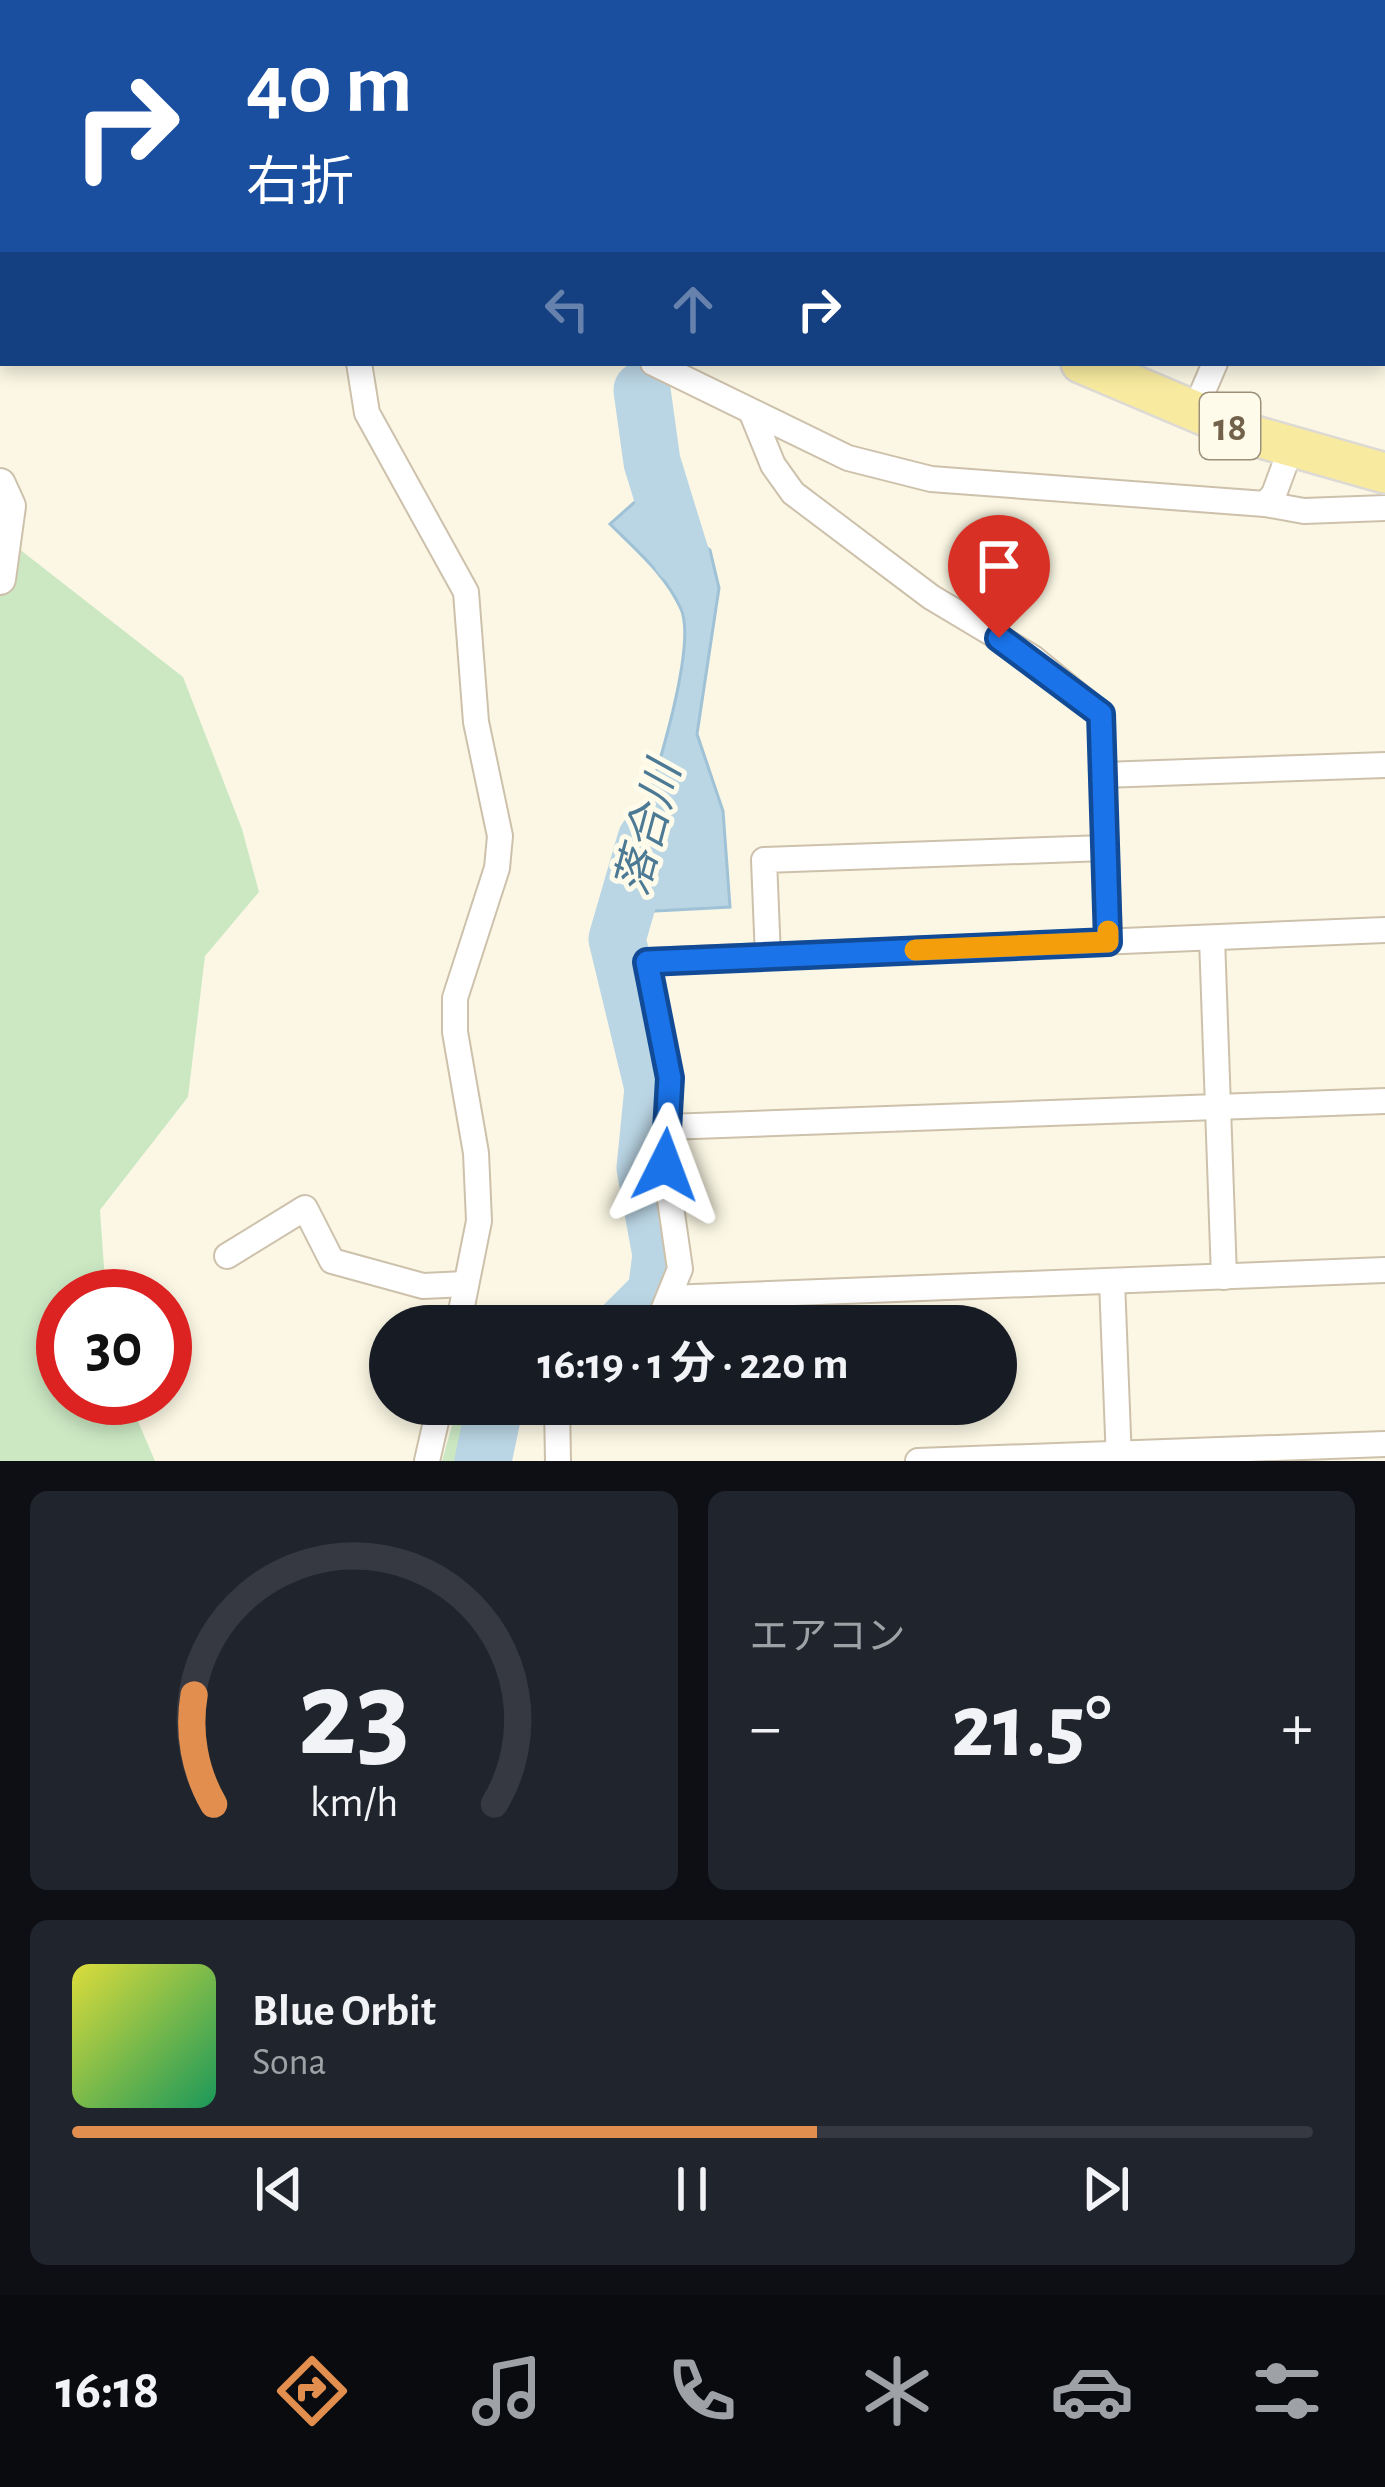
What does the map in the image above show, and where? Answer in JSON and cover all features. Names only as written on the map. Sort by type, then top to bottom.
[{"type":"main road","name":"18","points":[[1088,366],[1291,448],[1385,473]]},
{"type":"street","points":[[360,366],[368,413],[466,592],[476,722],[500,836],[496,868],[455,998],[477,1176],[478,1221],[462,1305]]},
{"type":"street","points":[[659,366],[753,416],[848,458],[931,479],[1265,504],[1304,511],[1385,508]]},
{"type":"street","points":[[1194,412],[1214,366]]},
{"type":"street","points":[[753,416],[773,465],[794,493],[931,597],[1033,658],[1101,714],[1108,942]]},
{"type":"street","points":[[1265,504],[1274,494],[1291,448]]},
{"type":"street","points":[[0,484],[10,506],[0,579]]},
{"type":"street","points":[[1102,775],[1385,764]]},
{"type":"street","points":[[768,957],[764,860],[1105,848]]},
{"type":"street","points":[[664,1305],[680,1269],[665,1165],[670,1078],[647,962],[1385,930]]},
{"type":"street","points":[[1212,938],[1224,1277]]},
{"type":"street","points":[[667,1127],[1385,1101]]},
{"type":"street","points":[[227,1256],[305,1208],[332,1261],[423,1286],[466,1284]]},
{"type":"street","points":[[669,1298],[1385,1270]]},
{"type":"street","points":[[1112,1282],[1119,1457]]},
{"type":"street","points":[[427,1461],[435,1425]]},
{"type":"street","points":[[557,1425],[558,1461]]},
{"type":"street","points":[[918,1461],[1385,1444]]},
{"type":"green space","points":[[0,534],[183,677],[242,829],[259,892],[205,956],[188,1097],[100,1210],[104,1269],[36,1269],[36,1425],[140,1425],[155,1461],[0,1461]]},
{"type":"green space","points":[[452,1425],[484,1425],[475,1461],[442,1461]]},
{"type":"water","points":[[672,469],[686,532],[710,550],[719,588],[697,734],[723,811],[730,907],[619,913],[621,888],[675,703],[685,632],[681,609],[667,585],[610,524]]},
{"type":"waterway","name":"落合川","points":[[642,390],[652,462],[681,556]]},
{"type":"waterway","name":"落合川","points":[[644,1305],[656,1293],[661,1255],[645,1168],[653,1088],[617,939],[646,839]]},
{"type":"waterway","name":"落合川","points":[[483,1461],[491,1425]]},
{"type":"slow traffic","points":[[915,950],[1108,942],[1108,931]]},
{"type":"route","points":[[665,1165],[670,1078],[647,962],[1108,942],[1101,714],[1033,658],[999,638]]}]
